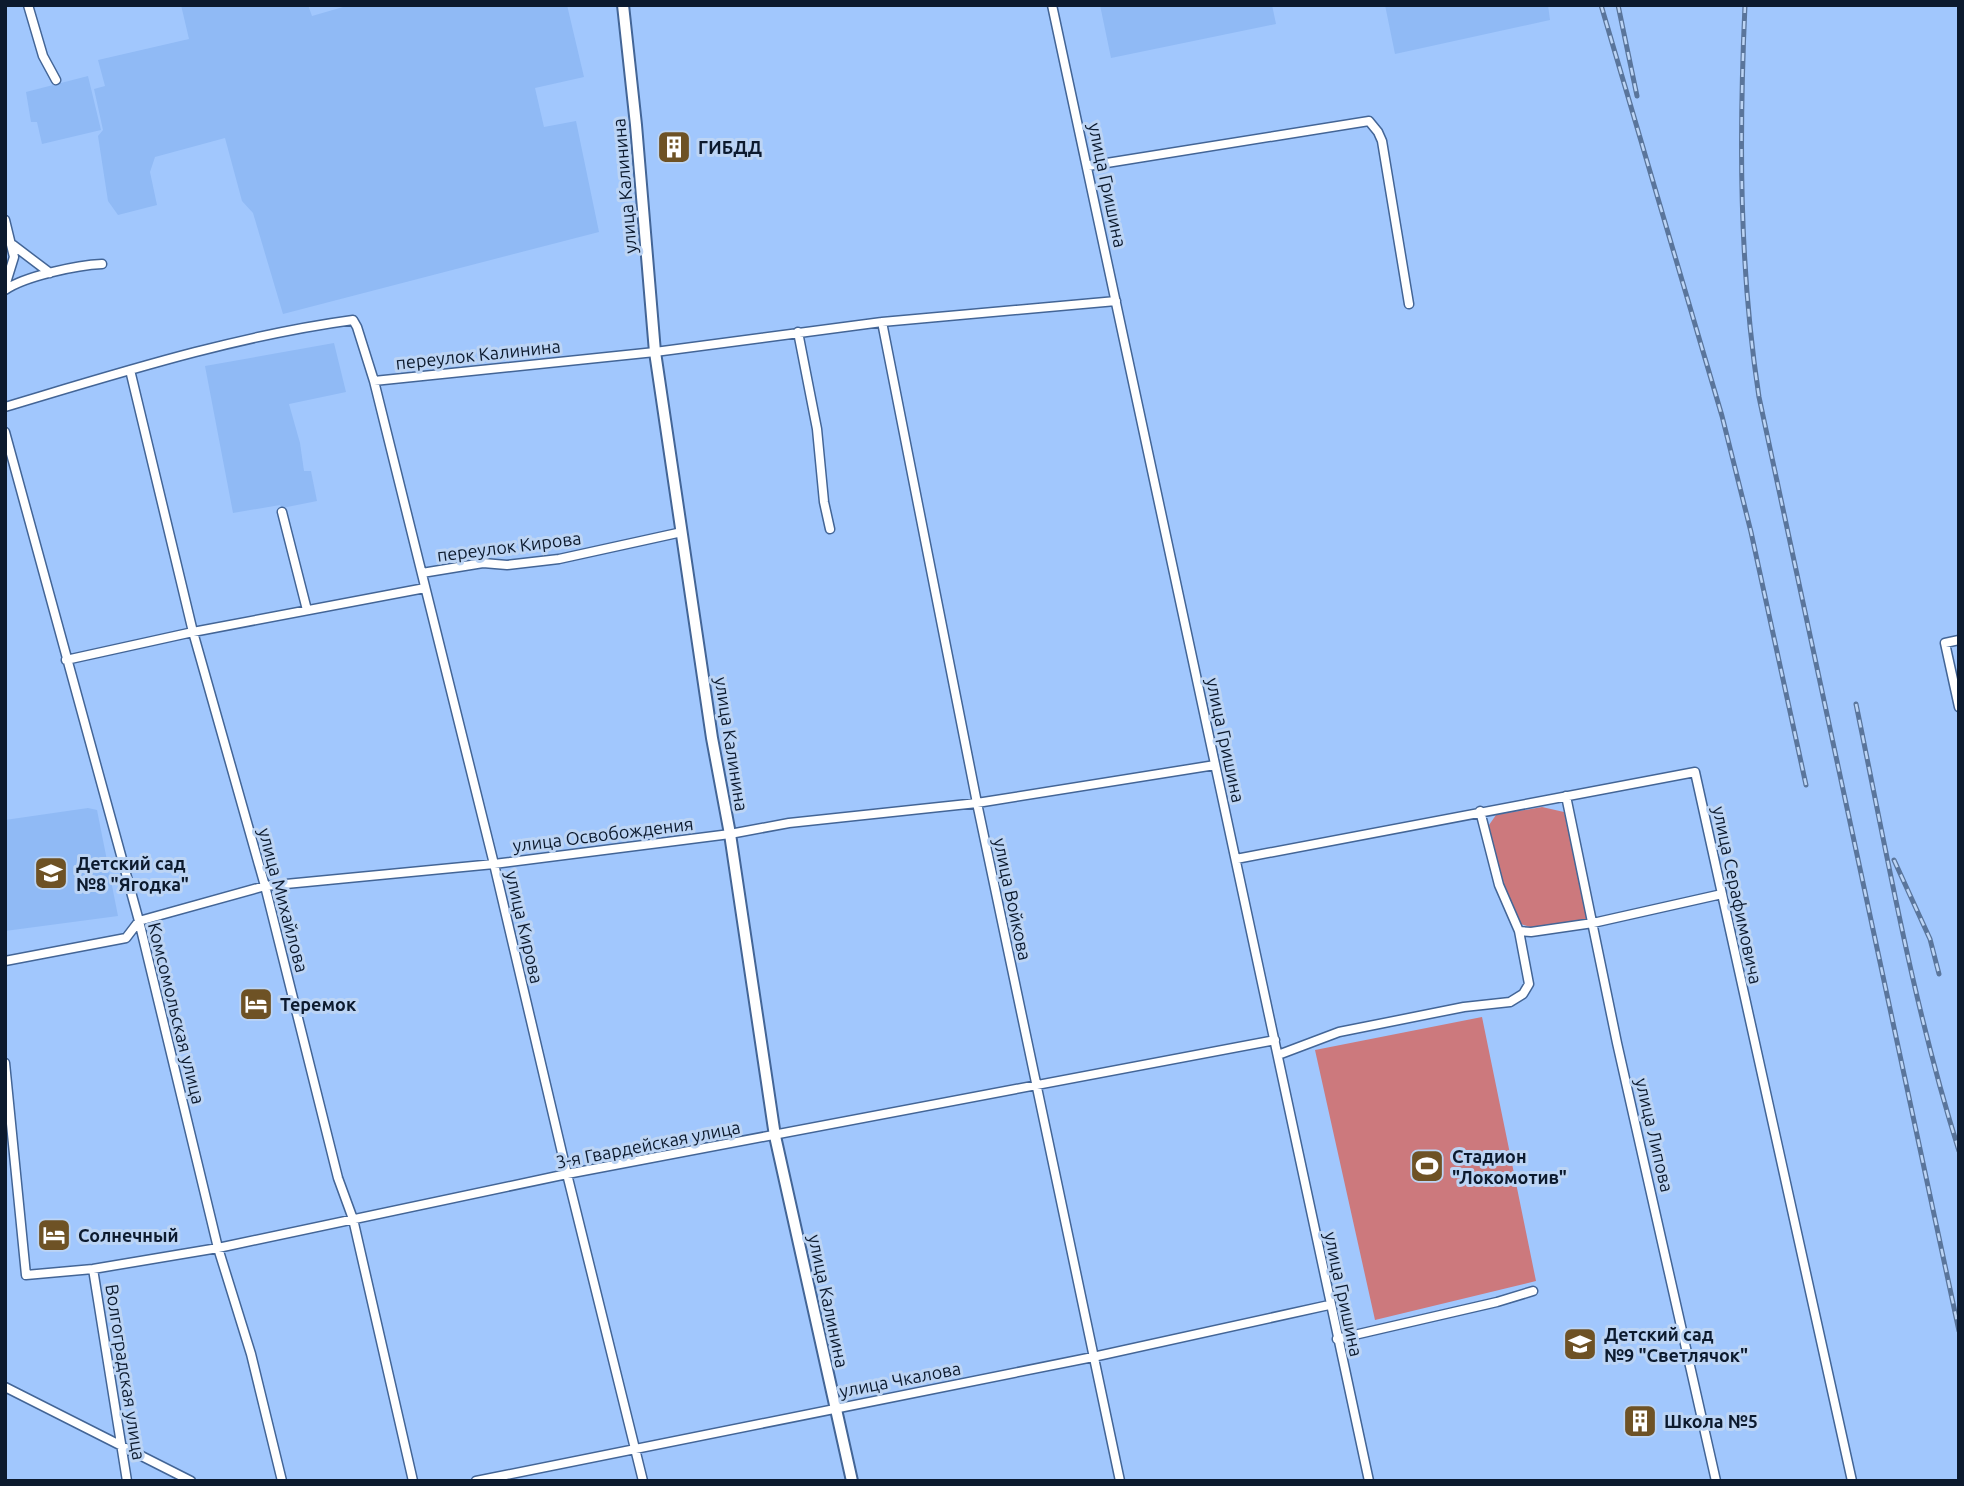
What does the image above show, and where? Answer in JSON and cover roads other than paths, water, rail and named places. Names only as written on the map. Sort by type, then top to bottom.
[{"type":"street","points":[[28,5],[43,56],[56,80]]},
{"type":"street","name":"улица Калинина","points":[[623,5],[655,352],[712,738],[730,834],[775,1136],[852,1481]]},
{"type":"street","name":"улица Гришина","points":[[1052,5],[1275,1040],[1329,1306],[1369,1481]]},
{"type":"street","points":[[1088,166],[1369,121],[1381,141],[1409,304]]},
{"type":"street","points":[[5,220],[14,257],[5,288]]},
{"type":"street","points":[[13,245],[51,274]]},
{"type":"street","points":[[5,288],[88,264],[102,264]]},
{"type":"street","name":"переулок Калинина","points":[[5,407],[195,352],[353,320],[358,327],[373,381],[655,352],[882,322],[1116,300]]},
{"type":"street","name":"улица Войкова","points":[[882,322],[977,803],[1120,1481]]},
{"type":"street","points":[[798,332],[817,429],[824,502],[831,529]]},
{"type":"street","name":"улица Михайлова","points":[[130,370],[192,632],[265,886],[338,1178],[353,1219],[413,1481]]},
{"type":"street","name":"улица Кирова","points":[[373,381],[494,864],[643,1481]]},
{"type":"street","name":"Комсомольская улица","points":[[5,432],[139,921],[218,1248],[251,1354],[282,1481]]},
{"type":"street","points":[[282,512],[307,610]]},
{"type":"street","name":"переулок Кирова","points":[[422,573],[483,563],[507,565],[559,559],[682,531]]},
{"type":"street","points":[[66,660],[192,632],[425,587]]},
{"type":"street","points":[[1959,640],[1945,643],[1959,707]]},
{"type":"street","name":"улица Освобождения","points":[[5,961],[126,938],[139,921],[265,886],[494,864],[730,834],[789,823],[977,803],[1215,765]]},
{"type":"street","name":"улица Серафимовича","points":[[1236,859],[1695,772],[1852,1481]]},
{"type":"street","name":"улица Липова","points":[[1566,796],[1616,1035],[1716,1481]]},
{"type":"street","points":[[1278,1055],[1339,1032],[1464,1007],[1510,1002],[1523,994],[1529,984],[1519,931],[1506,907],[1479,811]]},
{"type":"street","points":[[1519,931],[1531,932],[1593,923],[1721,894]]},
{"type":"street","name":"3-я Гвардейская улица","points":[[5,1063],[26,1275],[93,1269],[218,1248],[567,1174],[1275,1040]]},
{"type":"street","name":"Волгоградская улица","points":[[93,1269],[127,1481]]},
{"type":"street","points":[[1337,1339],[1497,1302],[1533,1291]]},
{"type":"street","name":"улица Чкалова","points":[[477,1481],[1093,1357],[1329,1306]]},
{"type":"street","points":[[5,1387],[191,1481]]},
{"type":"railway","points":[[1601,5],[1722,416],[1751,532],[1806,785]]},
{"type":"railway","points":[[1618,5],[1637,96]]},
{"type":"railway","points":[[1745,5],[1742,201],[1752,348],[1759,397],[1959,1331]]},
{"type":"railway","points":[[1856,704],[1914,985],[1959,1151]]},
{"type":"railway","points":[[1894,860],[1930,939],[1939,974]]},
{"type":"place","name":"ГИБДД","points":[[674,147]]},
{"type":"place","name":"Детский сад №8 \"Ягодка\"","points":[[51,873]]},
{"type":"place","name":"Теремок","points":[[256,1004]]},
{"type":"place","name":"Стадион \"Локомотив\"","points":[[1427,1166]]},
{"type":"place","name":"Солнечный","points":[[54,1235]]},
{"type":"place","name":"Детский сад №9 \"Светлячок\"","points":[[1580,1344]]},
{"type":"place","name":"Школа №5","points":[[1640,1421]]}]
